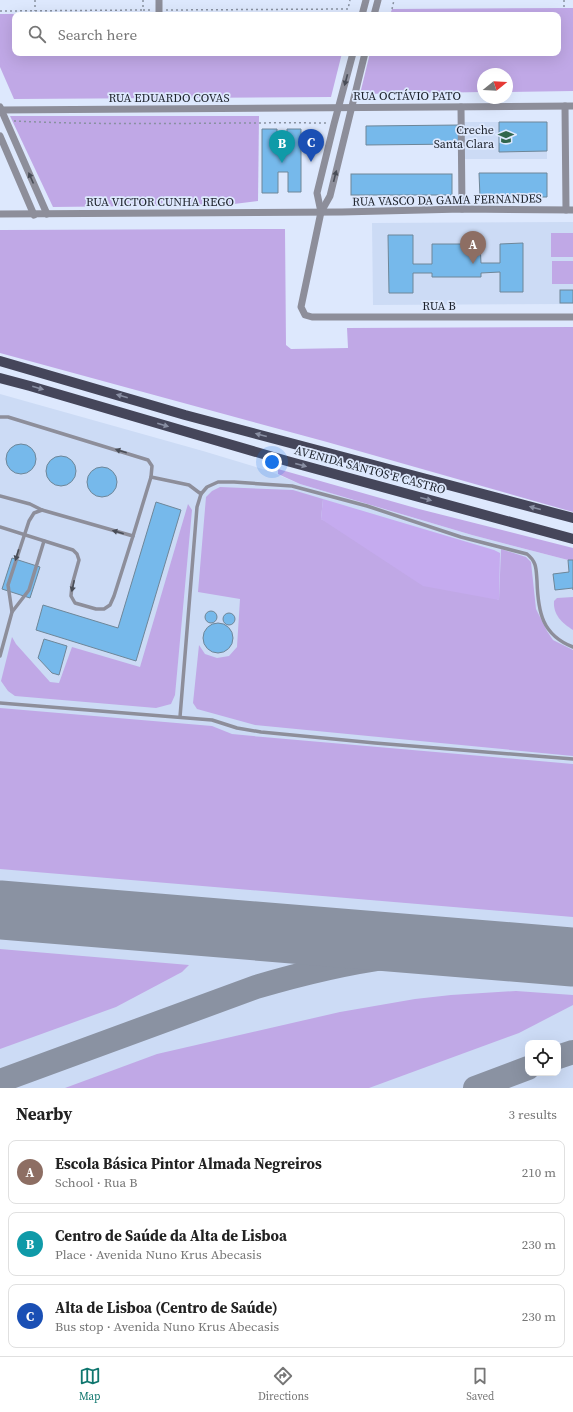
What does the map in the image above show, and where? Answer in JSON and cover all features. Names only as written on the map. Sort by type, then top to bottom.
[{"type":"main road","name":"AVENIDA SANTOS E CASTRO","points":[[0,361],[185,415],[573,518]]},
{"type":"main road","name":"AVENIDA SANTOS E CASTRO","points":[[0,378],[287,461],[573,539]]},
{"type":"street","points":[[159,0],[159,12]]},
{"type":"street","points":[[363,12],[366,0]]},
{"type":"street","points":[[375,12],[378,0]]},
{"type":"street","points":[[321,212],[317,193],[352,56]]},
{"type":"street","points":[[321,212],[330,196],[364,56]]},
{"type":"street","points":[[569,106],[570,210]]},
{"type":"street","name":"RUA OCTÁVIO PATO","points":[[338,108],[569,106]]},
{"type":"street","points":[[461,107],[462,209]]},
{"type":"street","name":"RUA EDUARDO COVAS","points":[[0,109],[338,108]]},
{"type":"street","points":[[0,109],[47,214]]},
{"type":"street","points":[[0,136],[34,215]]},
{"type":"street","name":"RUA VASCO DA GAMA FERNANDES","points":[[321,212],[462,209],[570,210]]},
{"type":"street","name":"RUA VICTOR CUNHA REGO","points":[[0,214],[34,215],[321,212]]},
{"type":"street","name":"RUA B","points":[[321,212],[301,307],[305,314],[312,317],[573,317]]},
{"type":"lane","points":[[0,417],[8,417],[148,460],[152,466],[151,476],[114,596],[110,605],[104,609],[96,609],[75,603],[70,596],[79,560],[77,554],[73,550],[0,527]]},
{"type":"lane","points":[[151,476],[189,485],[200,494]]},
{"type":"lane","points":[[180,717],[197,507],[200,494],[207,487],[218,482],[292,486],[367,506],[461,537],[526,554],[533,559],[536,569],[539,606],[550,633],[564,643],[573,647]]},
{"type":"lane","points":[[0,496],[30,504],[42,510],[133,536]]},
{"type":"lane","points":[[12,612],[8,585],[29,521],[34,513],[42,510]]},
{"type":"lane","points":[[0,656],[12,612],[29,590],[44,541]]},
{"type":"lane","points":[[0,703],[212,720],[236,728],[261,732],[573,760]]},
{"type":"path","points":[[35,0],[35,11]]},
{"type":"path","points":[[168,10],[348,9],[350,0]]},
{"type":"path","points":[[392,9],[394,0]]},
{"type":"path","points":[[564,0],[564,8]]},
{"type":"path","points":[[0,11],[143,10]]},
{"type":"path","points":[[6,120],[64,123],[140,124],[255,122],[334,124]]},
{"type":"shaded area","points":[[573,8],[573,91],[513,92],[513,68],[477,68],[477,92],[360,94],[369,56],[561,56],[561,12],[391,12],[392,9]]},
{"type":"shaded area","points":[[0,14],[12,14],[12,56],[341,56],[331,97],[14,99],[0,67]]},
{"type":"shaded area","points":[[10,116],[259,116],[258,201],[226,205],[53,207]]},
{"type":"shaded area","name":"Creche Santa Clara","points":[[464,122],[547,122],[547,159],[464,159]]},
{"type":"shaded area","points":[[573,222],[573,304],[373,305],[372,223]]},
{"type":"shaded area","points":[[285,229],[286,345],[291,349],[348,348],[347,328],[573,327],[573,512],[327,442],[0,353],[0,230]]},
{"type":"shaded area","points":[[551,233],[573,233],[573,257],[551,257]]},
{"type":"shaded area","points":[[552,261],[573,261],[573,284],[552,284]]},
{"type":"shaded area","points":[[0,394],[203,451],[269,471],[300,484],[472,535],[568,560],[573,560],[573,1088],[0,1088]]},
{"type":"shaded area","points":[[278,469],[419,509],[573,548],[573,560],[568,560],[472,535],[300,484],[278,474]]},
{"type":"shaded area","points":[[220,487],[293,490],[323,499],[321,519],[499,600],[501,549],[526,557],[531,562],[536,609],[547,631],[553,640],[573,650],[573,756],[255,725],[197,709],[193,703],[199,645],[205,654],[217,658],[229,656],[237,647],[240,599],[198,592],[206,497],[212,491]]},
{"type":"shaded area","points":[[323,499],[500,553],[499,600],[423,586],[321,519]]},
{"type":"shaded area","points":[[188,504],[192,510],[175,695],[171,704],[156,708],[15,696],[8,691],[1,681],[12,637],[16,644],[50,682],[59,683],[72,647],[140,667]]},
{"type":"shaded area","points":[[573,597],[573,630],[559,618],[555,610],[554,601],[557,598]]},
{"type":"shaded area","points":[[0,708],[212,726],[232,734],[573,764],[573,917],[0,869]]},
{"type":"shaded area","points":[[0,949],[189,965],[182,972],[116,1007],[0,1049]]},
{"type":"shaded area","points":[[516,991],[573,995],[573,1005],[519,1033],[369,1088],[65,1088],[157,1054],[340,1012],[415,999]]},
{"type":"building","points":[[499,122],[547,122],[547,151],[499,152]]},
{"type":"building","points":[[460,125],[460,144],[366,145],[366,126]]},
{"type":"building","points":[[262,129],[277,129],[277,153],[287,153],[287,129],[301,129],[301,192],[288,192],[288,172],[278,172],[278,193],[262,193]]},
{"type":"building","points":[[479,173],[547,173],[547,197],[480,197]]},
{"type":"building","points":[[351,174],[452,174],[452,195],[351,195]]},
{"type":"building","points":[[388,235],[413,235],[413,264],[432,264],[432,244],[480,244],[481,263],[500,263],[500,244],[523,243],[523,292],[500,292],[500,272],[481,273],[481,277],[432,277],[432,273],[413,273],[413,293],[389,293]]},
{"type":"building","points":[[560,290],[573,290],[573,303],[560,303]]},
{"type":"building","points":[[21,444],[32,448],[36,459],[32,470],[21,474],[10,470],[6,459],[10,448]]},
{"type":"building","points":[[61,456],[72,460],[76,471],[72,482],[61,486],[50,482],[46,471],[50,460]]},
{"type":"building","points":[[102,467],[108,468],[116,476],[116,488],[108,496],[102,497],[96,496],[88,488],[87,482],[88,476],[96,468]]},
{"type":"building","points":[[156,502],[181,510],[136,661],[36,630],[43,605],[118,628]]},
{"type":"building","points":[[12,558],[40,567],[30,598],[2,589]]},
{"type":"building","points":[[568,560],[573,560],[573,588],[555,590],[553,574],[569,572]]},
{"type":"building","points":[[211,611],[215,613],[217,617],[215,621],[211,623],[207,621],[205,617],[207,613]]},
{"type":"building","points":[[229,613],[233,615],[235,619],[233,623],[229,625],[225,623],[223,619],[225,615]]},
{"type":"building","points":[[218,623],[224,624],[232,632],[232,644],[224,652],[218,653],[212,652],[204,644],[203,638],[204,632],[212,624]]},
{"type":"building","points":[[44,639],[67,646],[59,675],[52,673],[38,658]]},
{"type":"taxiway","points":[[0,1081],[256,987],[323,969],[373,959],[409,955],[465,953],[540,954]]},
{"type":"taxiway","points":[[561,1056],[573,1052]]},
{"type":"taxiway","points":[[475,1088],[525,1069]]},
{"type":"runway","points":[[0,910],[573,957]]},
{"type":"place","name":"Creche Santa Clara","points":[[506,137]]},
{"type":"place","name":"Alta de Lisboa (Centro de Saúde)","points":[[311,162]]},
{"type":"place","name":"Centro de Saúde da Alta de Lisboa","points":[[282,163]]},
{"type":"place","name":"Escola Básica Pintor Almada Negreiros","points":[[473,264]]}]
